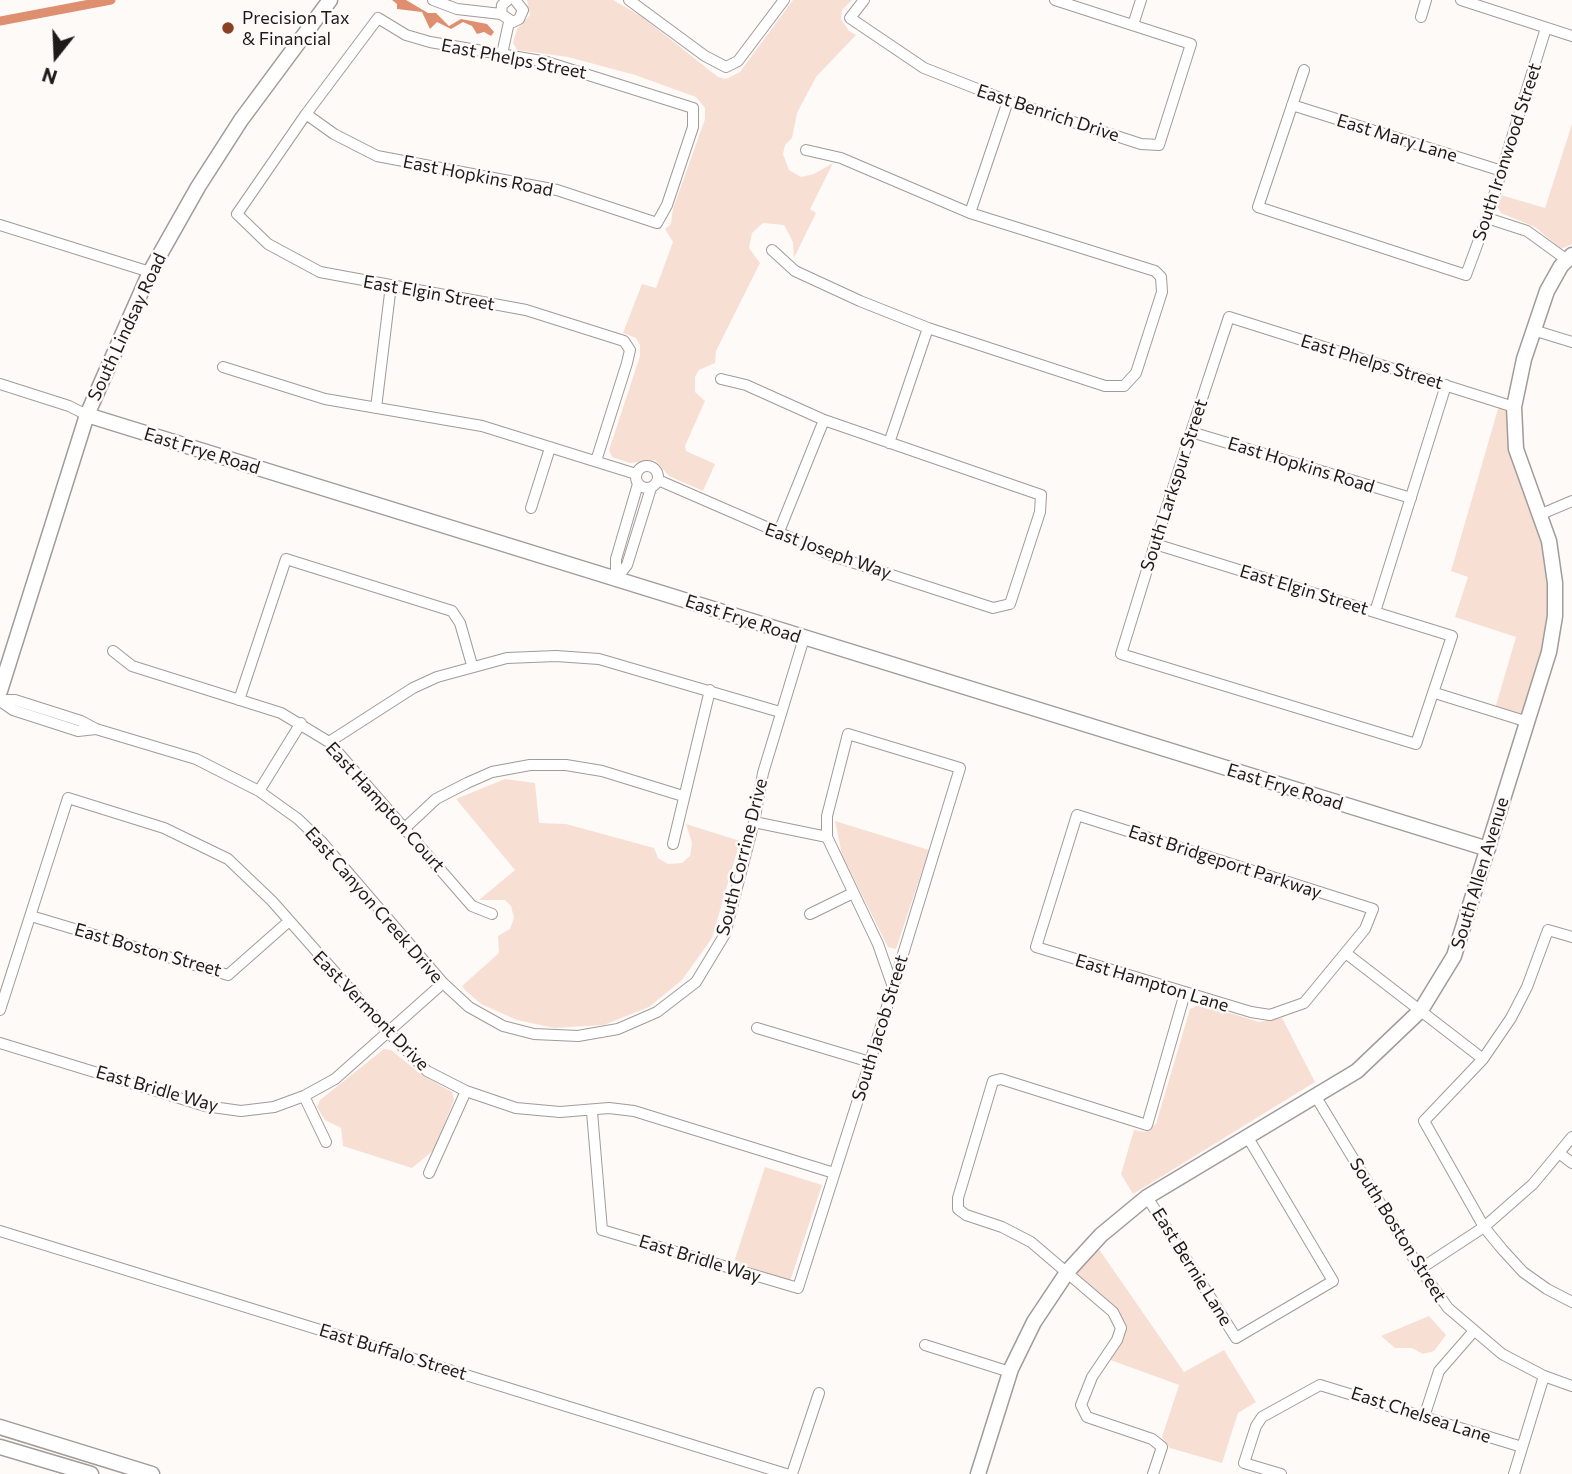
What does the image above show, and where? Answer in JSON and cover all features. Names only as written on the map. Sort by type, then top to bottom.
[{"type":"street","name":"South Lindsay Road","points":[[0,691],[87,415],[150,272],[235,129],[330,0]]},
{"type":"street","points":[[433,0],[457,9],[501,14],[509,22]]},
{"type":"street","points":[[509,22],[516,21],[522,13],[520,4],[515,0]]},
{"type":"street","points":[[629,0],[705,56],[726,67],[738,61],[784,0]]},
{"type":"street","name":"East Benrich Drive","points":[[864,0],[850,18],[924,68],[1008,102],[1141,144],[1159,145],[1191,44],[1133,25]]},
{"type":"street","points":[[1055,0],[1133,25],[1141,0]]},
{"type":"street","points":[[1422,17],[1426,0]]},
{"type":"street","points":[[1461,0],[1572,36]]},
{"type":"street","points":[[501,1],[501,14]]},
{"type":"street","name":"East Phelps Street","points":[[306,114],[378,18],[406,35],[430,43],[502,54],[587,74],[693,108],[693,127],[667,205],[657,223]]},
{"type":"street","points":[[502,54],[509,22]]},
{"type":"street","name":"South Ironwood Street","points":[[1292,106],[1258,207],[1466,275],[1487,218],[1546,28]]},
{"type":"street","points":[[1292,106],[1304,70]]},
{"type":"street","points":[[970,214],[1008,102]]},
{"type":"street","name":"East Mary Lane","points":[[1292,106],[1502,170]]},
{"type":"street","name":"East Elgin Street","points":[[306,114],[237,214],[268,244],[296,261],[344,278],[526,310],[624,341],[629,350],[596,461]]},
{"type":"street","name":"East Hopkins Road","points":[[306,114],[334,135],[377,156],[557,190],[657,223]]},
{"type":"street","points":[[772,250],[795,271],[860,302],[928,327],[1105,386],[1125,386],[1136,373],[1162,292],[1161,277],[1155,271],[970,214],[841,158],[806,150]]},
{"type":"street","points":[[1487,218],[1527,230],[1570,258]]},
{"type":"street","points":[[0,225],[150,272]]},
{"type":"street","name":"South Allen Avenue","points":[[978,1474],[1010,1372],[1034,1322],[1068,1271],[1101,1235],[1147,1197],[1357,1071],[1421,1010],[1444,977],[1458,947],[1549,652],[1555,616],[1555,583],[1549,541],[1516,449],[1514,407],[1533,330],[1547,291],[1570,258]]},
{"type":"street","points":[[376,408],[391,285]]},
{"type":"street","name":"East Phelps Street","points":[[1229,317],[1514,407]]},
{"type":"street","name":"South Larkspur Street","points":[[1229,317],[1121,654],[1416,744],[1435,693]]},
{"type":"street","points":[[721,379],[746,384],[824,420],[889,443],[928,327]]},
{"type":"street","points":[[1533,330],[1572,342]]},
{"type":"street","name":"East Joseph Way","points":[[223,367],[326,399],[482,426],[596,461],[857,564],[993,608],[1002,608],[1014,598],[1040,512],[1041,495],[889,443]]},
{"type":"street","name":"East Frye Road","points":[[0,384],[69,406],[87,415],[1488,849]]},
{"type":"street","points":[[1376,612],[1446,385]]},
{"type":"street","points":[[778,534],[824,420]]},
{"type":"street","name":"East Hopkins Road","points":[[1191,432],[1411,498]]},
{"type":"street","points":[[531,508],[550,447]]},
{"type":"street","name":"East Joseph Way","points":[[637,479],[639,469],[649,466],[656,471],[654,484]]},
{"type":"street","points":[[616,579],[615,559],[637,479]]},
{"type":"street","points":[[616,579],[627,565],[654,484]]},
{"type":"street","points":[[1539,515],[1572,501]]},
{"type":"street","name":"East Elgin Street","points":[[1155,544],[1452,636],[1435,693]]},
{"type":"street","points":[[239,700],[286,559],[452,611],[460,623],[472,665]]},
{"type":"street","name":"South Corrine Drive","points":[[618,1029],[657,1012],[696,982],[725,934],[754,822],[763,773],[804,638]]},
{"type":"street","name":"East Hampton Court","points":[[113,652],[132,666],[301,723],[328,742],[472,906],[492,914]]},
{"type":"street","points":[[328,742],[413,688],[472,665],[507,658],[556,656],[599,659],[780,712]]},
{"type":"street","points":[[673,844],[710,690]]},
{"type":"street","points":[[1435,693],[1528,722]]},
{"type":"street","name":"East Canyon Creek Drive","points":[[0,700],[15,699],[81,721],[96,729],[196,759],[259,792],[298,820],[321,841],[443,983],[469,1007],[503,1026],[534,1034],[578,1036],[618,1029]]},
{"type":"street","points":[[259,792],[301,723]]},
{"type":"street","name":"South Jacob Street","points":[[798,1288],[960,768],[848,734],[827,816],[827,836]]},
{"type":"street","points":[[405,828],[436,799],[456,788],[492,772],[530,765],[566,765],[602,771],[683,796]]},
{"type":"street","name":"East Vermont Drive","points":[[31,916],[68,798],[164,828],[228,859],[272,901],[387,1031],[427,1071],[466,1091],[516,1108],[592,1111],[608,1108],[634,1111],[834,1173]]},
{"type":"street","name":"East Bridgeport Parkway","points":[[1036,947],[1077,815],[1373,909],[1365,929],[1347,954]]},
{"type":"street","points":[[754,822],[827,836],[878,944],[893,986]]},
{"type":"street","points":[[810,914],[853,893]]},
{"type":"street","points":[[0,1010],[31,916]]},
{"type":"street","name":"East Boston Street","points":[[31,916],[228,975],[288,922]]},
{"type":"street","points":[[1572,937],[1548,930],[1527,987],[1511,1018],[1483,1059],[1424,1121],[1484,1227],[1522,1272],[1572,1302]]},
{"type":"street","name":"East Hampton Lane","points":[[1036,947],[1251,1013],[1270,1014],[1304,1003],[1347,954]]},
{"type":"street","points":[[1347,954],[1483,1059]]},
{"type":"street","name":"East Bridle Way","points":[[0,1042],[205,1106],[241,1111],[274,1107],[304,1096],[335,1079],[443,983]]},
{"type":"street","points":[[1153,1474],[1162,1447],[1152,1439],[1087,1417],[1081,1405],[1092,1377],[1117,1340],[1121,1328],[1113,1312],[1031,1242],[1002,1227],[966,1215],[958,1209],[958,1198],[993,1081],[1002,1079],[1147,1125],[1185,993]]},
{"type":"street","points":[[757,1028],[870,1062]]},
{"type":"street","points":[[429,1173],[466,1091]]},
{"type":"street","points":[[304,1096],[326,1142]]},
{"type":"street","name":"South Boston Street","points":[[1316,1097],[1420,1269],[1448,1308],[1502,1354],[1544,1377],[1572,1386]]},
{"type":"street","name":"East Bridle Way","points":[[592,1111],[602,1230],[798,1288]]},
{"type":"street","name":"East Bernie Lane","points":[[1147,1197],[1236,1338],[1334,1281],[1247,1136]]},
{"type":"street","points":[[1420,1269],[1484,1227],[1533,1184],[1572,1137]]},
{"type":"street","points":[[1559,1153],[1572,1163]]},
{"type":"street","name":"East Buffalo Street","points":[[0,1231],[786,1474]]},
{"type":"street","points":[[1424,1416],[1439,1370],[1473,1332]]},
{"type":"street","points":[[925,1345],[1010,1372]]},
{"type":"street","points":[[1514,1474],[1544,1377]]},
{"type":"street","name":"East Chelsea Lane","points":[[1281,1474],[1244,1463],[1262,1417],[1320,1385],[1522,1447]]},
{"type":"street","points":[[792,1474],[819,1393]]},
{"type":"street","points":[[0,1427],[152,1474]]},
{"type":"street","points":[[0,1447],[91,1474]]},
{"type":"shaded area","points":[[392,0],[406,0],[428,13],[436,13],[449,26],[461,19],[487,24],[494,32],[491,36],[484,32],[477,34],[472,26],[463,22],[451,29],[437,22],[430,29],[422,12],[397,9],[397,4]]},
{"type":"shaded area","points":[[527,0],[613,0],[641,16],[718,77],[726,79],[740,72],[793,0],[852,0],[842,10],[841,19],[849,31],[856,35],[816,77],[797,113],[792,138],[785,145],[783,154],[789,170],[801,177],[814,174],[833,163],[810,209],[816,213],[794,258],[793,242],[784,225],[763,223],[752,233],[749,248],[760,263],[716,351],[715,363],[699,370],[695,377],[695,392],[705,401],[685,446],[686,451],[715,464],[703,491],[669,476],[655,460],[630,463],[612,457],[609,450],[640,356],[640,345],[636,338],[623,333],[642,284],[656,288],[673,242],[665,229],[671,224],[673,209],[705,119],[705,108],[696,97],[635,75],[568,57],[517,50],[513,43],[517,29],[530,15]]},
{"type":"shaded area","points":[[1572,124],[1572,244],[1561,249],[1535,227],[1501,213],[1497,206],[1501,195],[1545,208]]},
{"type":"shaded area","points":[[1500,402],[1514,407],[1515,426],[1549,541],[1555,616],[1528,722],[1494,712],[1516,637],[1455,617],[1468,577],[1451,571]]},
{"type":"shaded area","points":[[505,779],[535,783],[539,823],[566,824],[654,848],[658,858],[668,864],[682,863],[690,856],[692,843],[686,824],[740,841],[712,938],[682,980],[649,1007],[604,1025],[554,1028],[517,1020],[481,1004],[462,986],[499,953],[498,936],[510,929],[514,918],[511,906],[505,900],[479,900],[515,870],[456,799]]},
{"type":"shaded area","points":[[835,821],[929,850],[896,949],[888,947],[842,855]]},
{"type":"shaded area","points":[[1201,1004],[1259,1022],[1282,1018],[1315,1082],[1133,1194],[1121,1174],[1134,1130],[1145,1132],[1156,1124],[1190,1009]]},
{"type":"shaded area","points":[[384,1049],[391,1050],[422,1075],[452,1092],[454,1100],[434,1150],[412,1168],[343,1146],[341,1128],[325,1120],[317,1107],[320,1100]]},
{"type":"shaded area","points":[[765,1167],[822,1185],[790,1281],[734,1262]]},
{"type":"shaded area","points":[[1094,1242],[1184,1372],[1224,1350],[1256,1402],[1238,1413],[1222,1463],[1170,1448],[1162,1437],[1179,1385],[1105,1358],[1121,1328],[1068,1271]]},
{"type":"shaded area","points":[[1429,1316],[1446,1335],[1434,1351],[1423,1354],[1412,1348],[1395,1348],[1381,1336]]},
{"type":"waterway","points":[[0,21],[111,0]]},
{"type":"place","name":"Precision Tax & Financial","points":[[228,28]]}]
